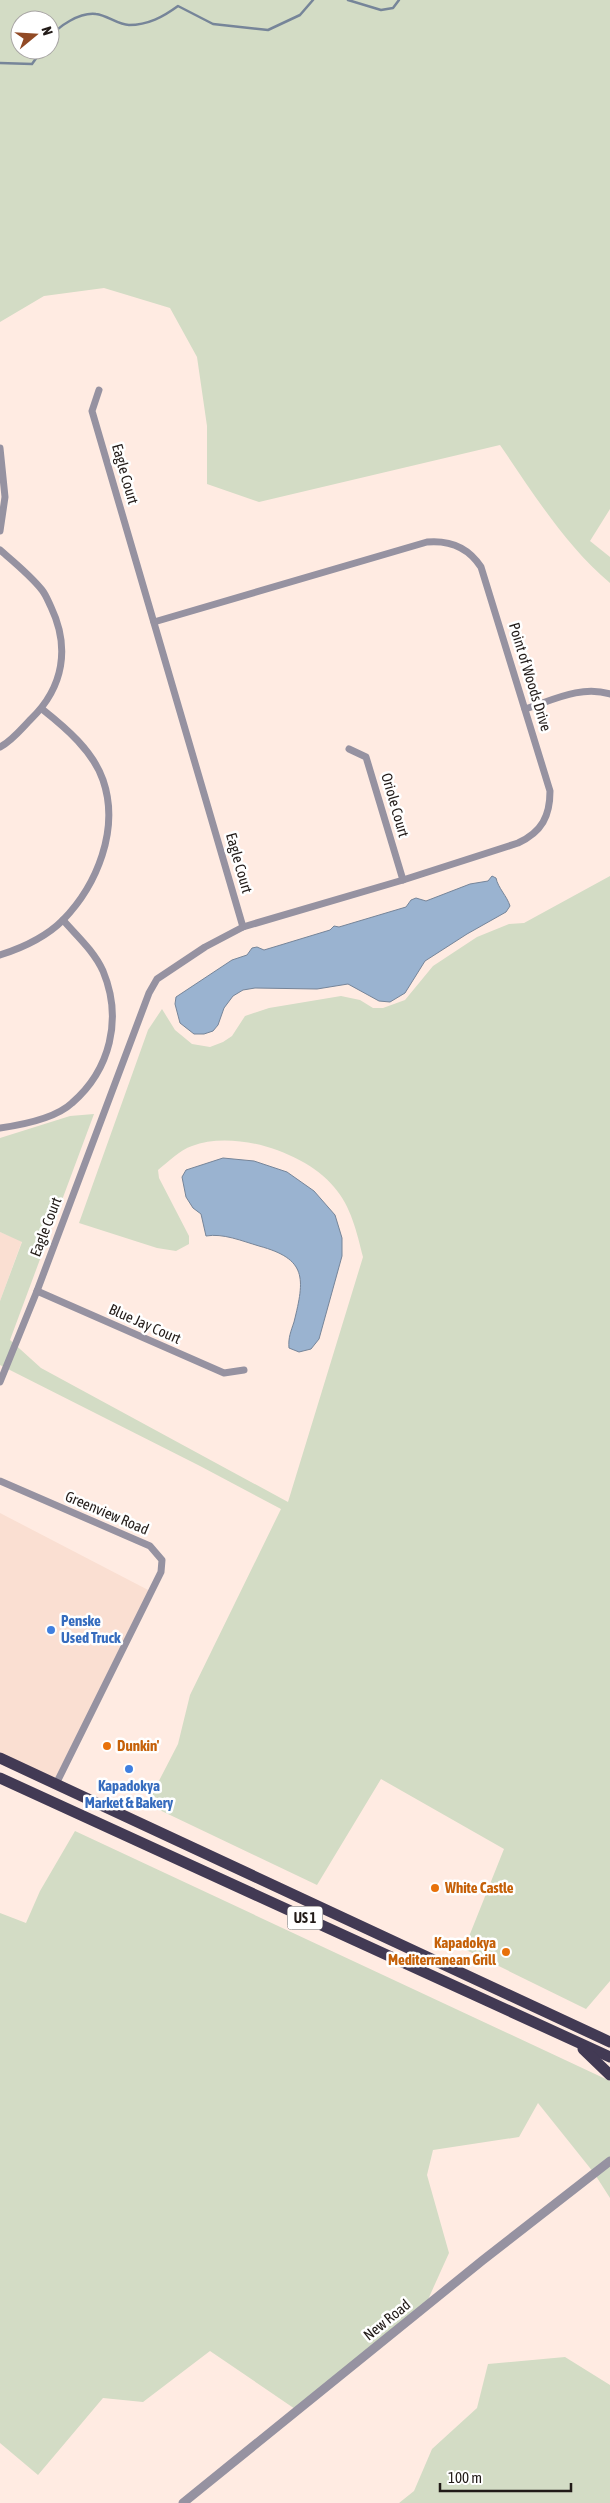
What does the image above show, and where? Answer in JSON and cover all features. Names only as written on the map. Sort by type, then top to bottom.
[{"type":"highway","name":"US 1","points":[[0,1758],[610,2042]]},
{"type":"highway","name":"US 1","points":[[0,1778],[610,2057]]},
{"type":"highway","points":[[563,2036],[589,2054],[610,2075]]},
{"type":"street","name":"Eagle Court","points":[[37,1291],[149,993],[157,979],[205,947],[243,927],[92,411],[99,390]]},
{"type":"street","points":[[0,448],[5,497],[0,531]]},
{"type":"street","name":"Point of Woods Drive","points":[[154,622],[427,542],[440,541],[463,548],[474,556],[481,567],[550,791],[547,818],[531,837],[518,843],[403,880],[243,927]]},
{"type":"street","points":[[0,550],[24,570],[44,591],[55,616],[63,646],[62,663],[55,683],[42,709],[0,747]]},
{"type":"street","points":[[525,709],[581,691],[594,690],[610,694]]},
{"type":"street","points":[[0,955],[19,949],[42,936],[62,920],[89,885],[106,844],[110,810],[103,780],[92,757],[62,725],[42,709]]},
{"type":"street","name":"Oriole Court","points":[[349,749],[366,756],[403,880]]},
{"type":"street","points":[[0,1128],[26,1124],[71,1104],[100,1070],[107,1056],[112,1033],[111,994],[102,971],[91,951],[62,920]]},
{"type":"street","points":[[0,1382],[37,1291]]},
{"type":"street","name":"Blue Jay Court","points":[[37,1291],[224,1373],[244,1370]]},
{"type":"street","name":"Greenview Road","points":[[0,1481],[150,1546],[162,1560],[161,1572],[56,1784]]},
{"type":"street","name":"New Road","points":[[183,2503],[483,2260],[610,2160]]},
{"type":"shaded area","points":[[0,1232],[22,1241],[0,1301]]},
{"type":"shaded area","points":[[0,1513],[152,1592],[56,1784],[0,1758]]},
{"type":"green space","points":[[0,0],[610,0],[610,509],[590,541],[610,557],[610,583],[593,568],[564,535],[500,445],[259,502],[207,484],[207,426],[197,357],[170,308],[104,288],[44,296],[0,322]]},
{"type":"green space","points":[[610,876],[610,1981],[586,2009],[464,1949],[504,1849],[381,1779],[317,1885],[147,1804],[178,1744],[190,1695],[281,1509],[0,1365],[0,1301],[22,1242],[0,1232],[0,1138],[70,1116],[94,1114],[10,1340],[41,1368],[288,1502],[363,1257],[356,1229],[340,1194],[322,1175],[306,1164],[269,1147],[228,1140],[209,1141],[192,1146],[174,1156],[158,1170],[159,1178],[189,1236],[189,1244],[176,1251],[157,1248],[79,1223],[148,1030],[162,1009],[175,1030],[192,1044],[210,1047],[232,1036],[245,1016],[269,1008],[341,996],[360,1000],[373,1008],[383,1008],[405,1000],[433,966],[477,937],[509,924],[524,923]]},
{"type":"green space","points":[[75,1831],[610,2081],[610,2198],[594,2173],[538,2103],[519,2137],[433,2150],[427,2175],[449,2253],[426,2304],[298,2411],[210,2351],[143,2402],[103,2398],[38,2475],[0,2443],[0,1913],[26,1923],[40,1891]]},
{"type":"green space","points":[[565,2357],[610,2385],[610,2503],[399,2503],[414,2491],[432,2449],[477,2408],[488,2364]]},
{"type":"water","points":[[492,876],[496,878],[509,902],[510,906],[506,912],[425,961],[405,993],[390,1002],[379,1001],[348,984],[317,989],[255,988],[243,990],[233,996],[224,1008],[218,1025],[213,1031],[204,1034],[194,1034],[180,1023],[175,1004],[176,997],[232,960],[247,955],[252,948],[257,947],[264,950],[274,947],[330,930],[334,926],[339,927],[406,907],[411,900],[416,898],[426,901],[470,884],[488,881]]},
{"type":"water","points":[[223,1158],[254,1161],[287,1172],[314,1191],[335,1215],[342,1238],[342,1256],[319,1339],[311,1349],[299,1352],[289,1348],[289,1338],[300,1293],[299,1272],[294,1264],[275,1251],[226,1237],[206,1236],[201,1214],[193,1208],[186,1197],[182,1177],[186,1170]]},
{"type":"waterway","points":[[60,28],[70,21],[90,14],[104,16],[125,25],[143,24],[167,14],[178,6],[213,24],[268,30],[300,15],[313,0]]},
{"type":"waterway","points":[[348,0],[381,10],[393,8],[399,0]]},
{"type":"waterway","points":[[0,63],[32,64],[35,60]]},
{"type":"place","name":"Penske Used Truck","points":[[51,1630]]},
{"type":"place","name":"Dunkin'","points":[[107,1746]]},
{"type":"place","name":"Kapadokya Market & Bakery","points":[[129,1769]]},
{"type":"place","name":"White Castle","points":[[435,1888]]},
{"type":"place","name":"Kapadokya Mediterranean Grill","points":[[506,1952]]}]
